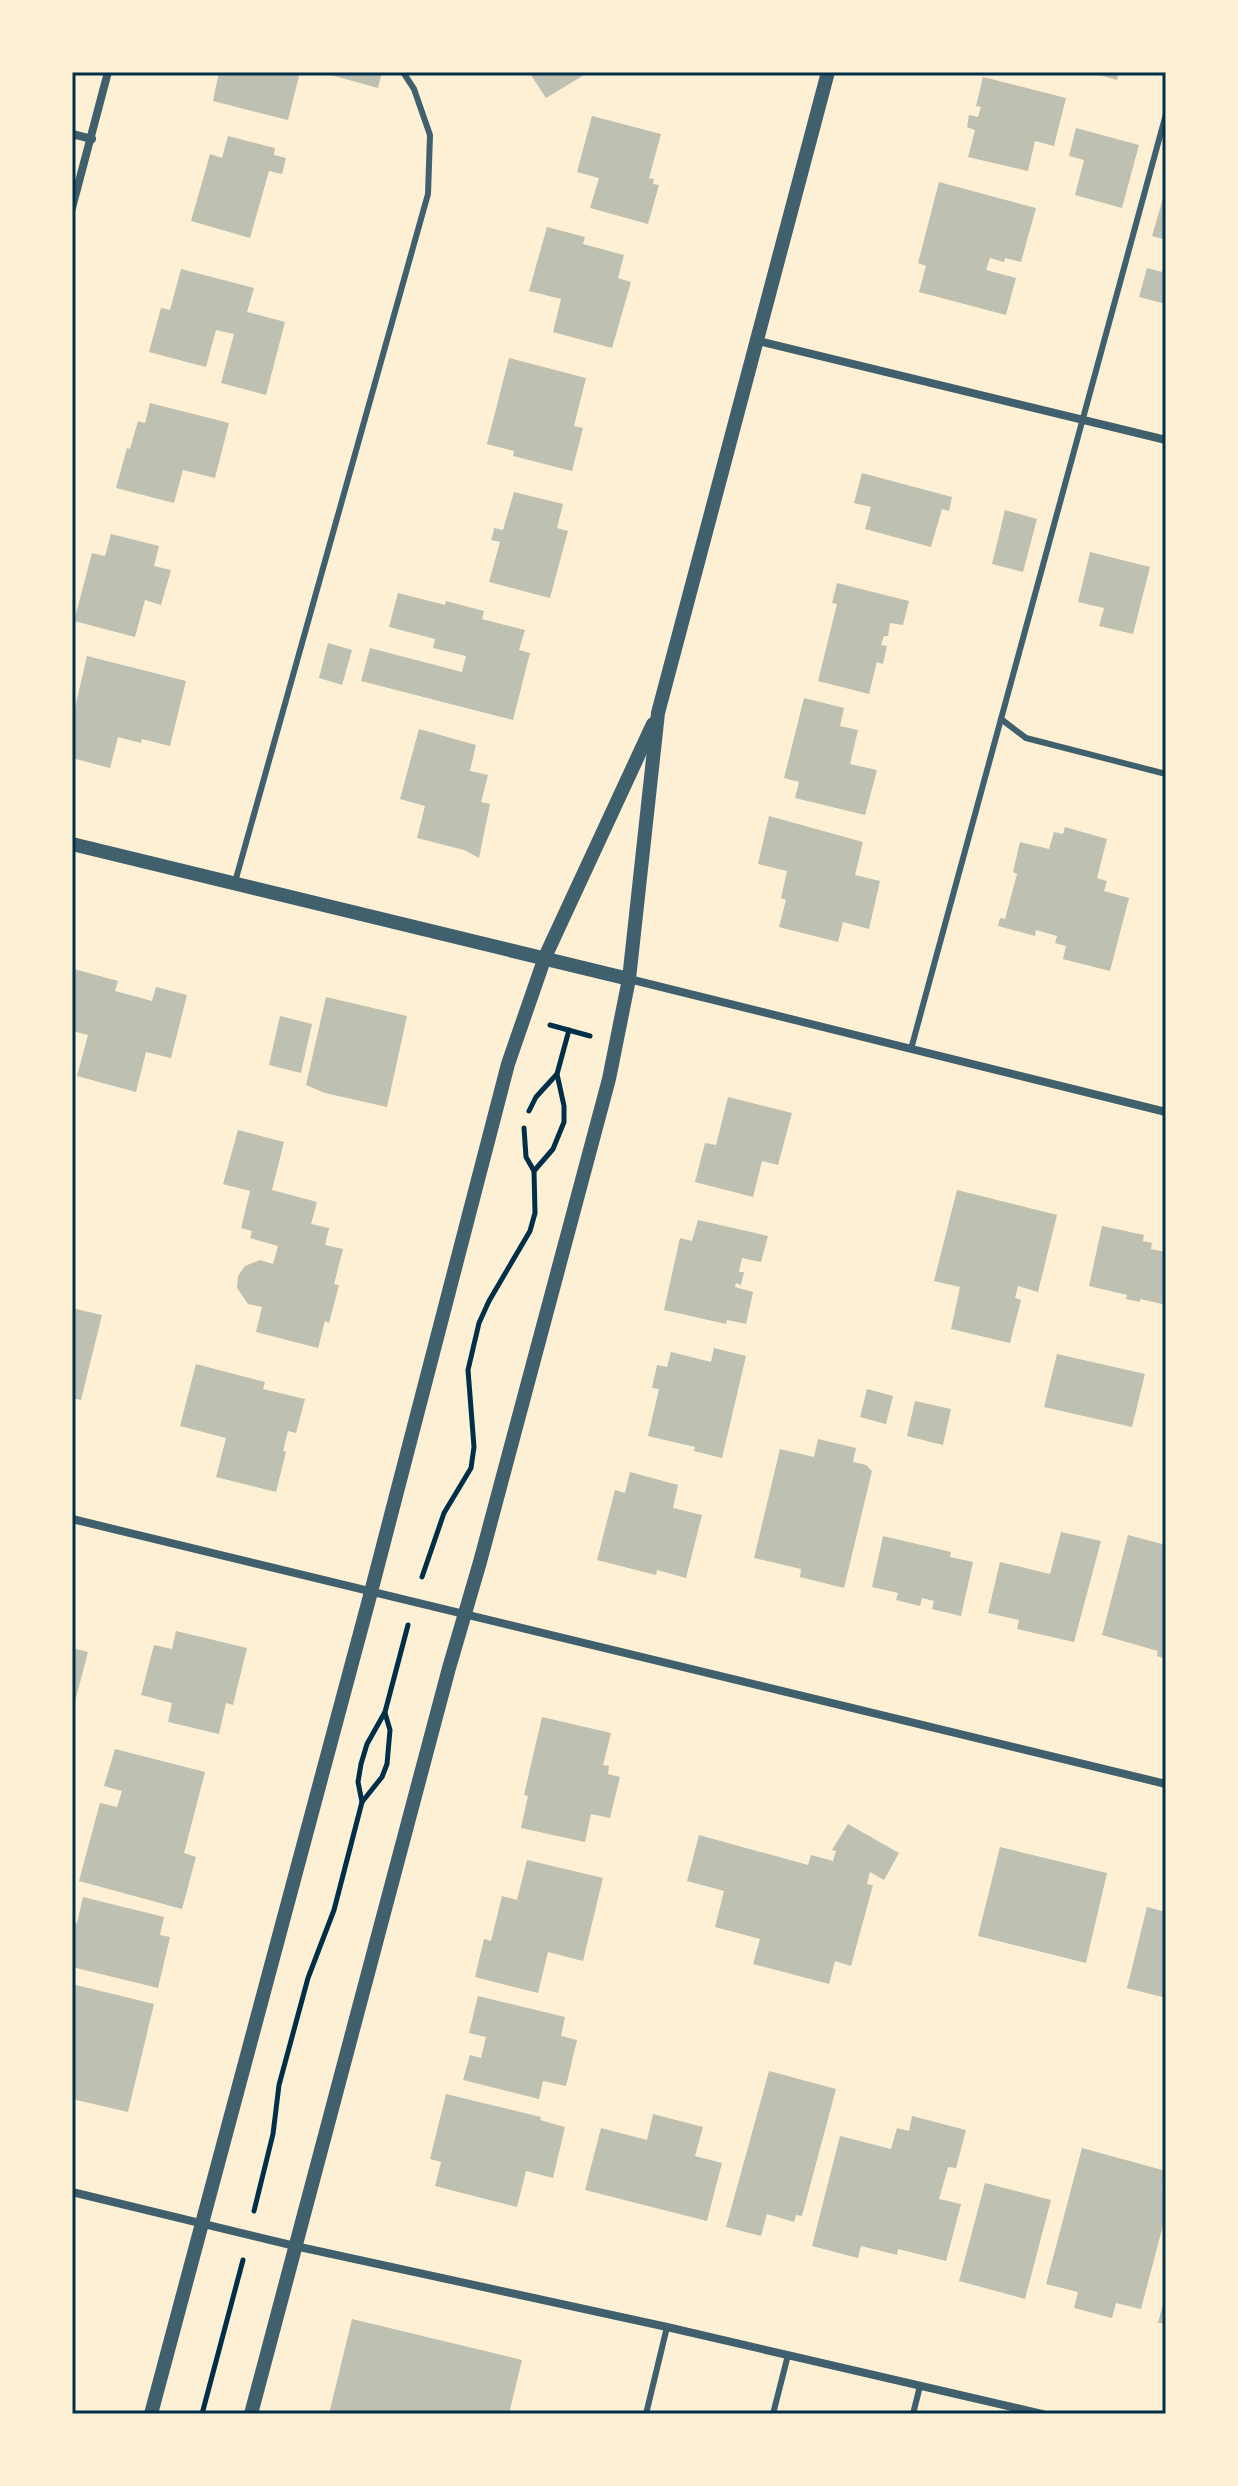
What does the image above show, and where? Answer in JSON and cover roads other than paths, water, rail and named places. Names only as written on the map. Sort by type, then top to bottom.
[{"type":"street","points":[[72,208],[108,72]]},
{"type":"street","points":[[251,2414],[463,1614],[480,1562],[609,1079],[629,979],[658,713],[828,72]]},
{"type":"street","points":[[72,134],[92,139]]},
{"type":"street","points":[[758,341],[1166,440]]},
{"type":"street","points":[[151,2414],[371,1592],[508,1064],[545,957],[658,713]]},
{"type":"street","points":[[72,844],[545,957],[1166,1112]]},
{"type":"street","points":[[72,1519],[1166,1784]]},
{"type":"street","points":[[72,2192],[295,2246],[667,2327],[1039,2414]]},
{"type":"lane","points":[[235,882],[428,194],[430,135],[414,89],[403,72]]},
{"type":"lane","points":[[911,1049],[1166,114]]},
{"type":"lane","points":[[1001,719],[1026,738],[1166,774]]},
{"type":"lane","points":[[646,2414],[667,2327]]},
{"type":"lane","points":[[773,2414],[788,2355]]},
{"type":"lane","points":[[913,2414],[920,2386]]}]
